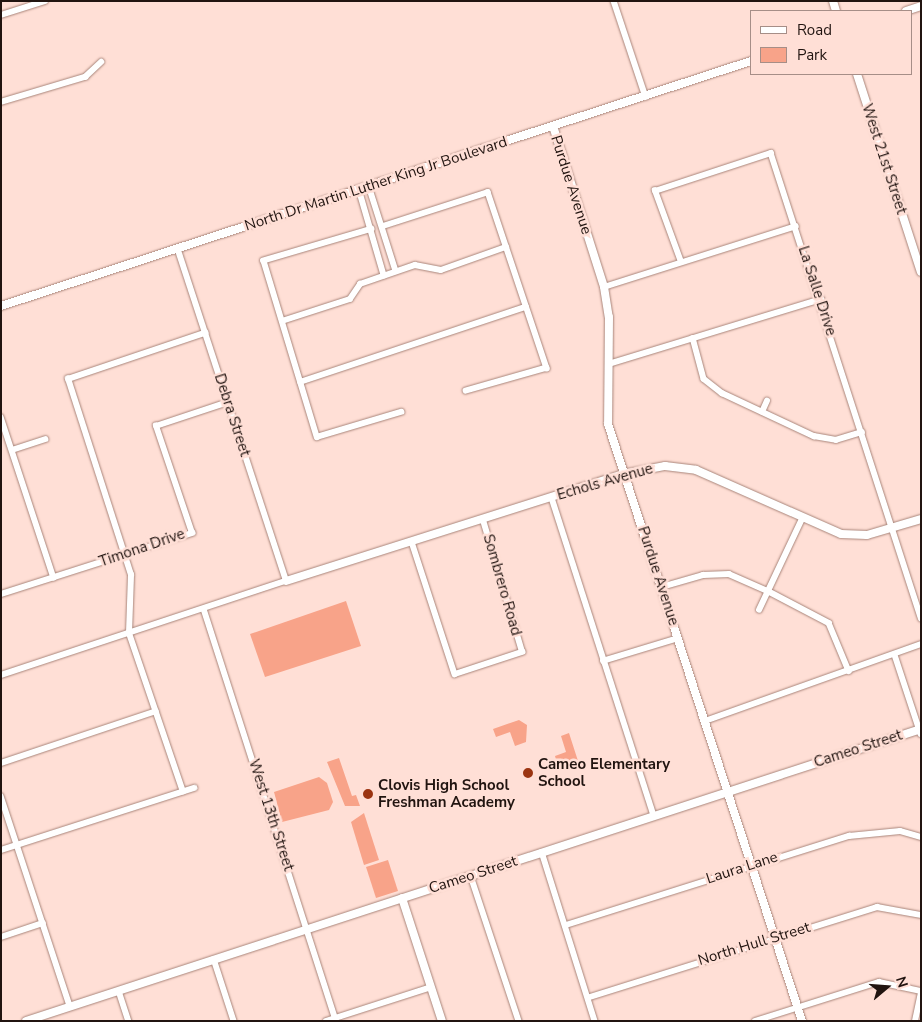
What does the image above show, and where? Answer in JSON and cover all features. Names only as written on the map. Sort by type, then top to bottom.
[{"type":"street","points":[[1,16],[45,1]]},
{"type":"street","points":[[614,1],[646,97]]},
{"type":"street","points":[[909,10],[921,6]]},
{"type":"street","name":"North Dr Martin Luther King Jr Boulevard","points":[[1,306],[178,250],[750,61]]},
{"type":"street","points":[[1,102],[85,77],[101,62]]},
{"type":"street","name":"West 21st Street","points":[[857,75],[921,272]]},
{"type":"street","name":"Purdue Avenue","points":[[552,126],[604,287],[609,364],[608,424],[802,1021]]},
{"type":"street","name":"La Salle Drive","points":[[681,262],[655,191],[771,153],[821,299],[921,618]]},
{"type":"street","points":[[369,186],[396,271]]},
{"type":"street","points":[[359,189],[384,275]]},
{"type":"street","points":[[383,226],[488,192],[547,368],[466,391]]},
{"type":"street","points":[[604,287],[796,226]]},
{"type":"street","points":[[372,229],[264,261],[317,437],[401,412]]},
{"type":"street","points":[[282,321],[350,299],[353,291],[384,275],[415,264],[440,270],[506,248]]},
{"type":"street","name":"Debra Street","points":[[178,250],[286,581]]},
{"type":"street","points":[[609,364],[821,299]]},
{"type":"street","points":[[300,382],[526,307]]},
{"type":"street","points":[[183,792],[129,633],[131,575],[126,554],[68,380],[205,333]]},
{"type":"street","points":[[692,338],[704,379],[762,412],[814,436],[836,440],[862,432]]},
{"type":"street","points":[[762,412],[767,401]]},
{"type":"street","name":"Timona Drive","points":[[1,594],[192,533],[156,426],[228,402]]},
{"type":"street","points":[[1,417],[54,578]]},
{"type":"street","points":[[12,450],[45,439]]},
{"type":"street","name":"Echols Avenue","points":[[286,581],[623,474],[665,466],[696,470],[802,519],[842,534],[867,535],[921,519]]},
{"type":"street","points":[[552,498],[654,816]]},
{"type":"street","points":[[760,610],[802,519]]},
{"type":"street","name":"Sombrero Road","points":[[412,542],[455,674],[522,652],[483,520]]},
{"type":"street","points":[[662,587],[704,575],[729,574],[768,591],[829,623],[849,671]]},
{"type":"street","points":[[2,673],[286,581]]},
{"type":"street","name":"West 13th Street","points":[[204,609],[308,929],[335,1019]]},
{"type":"street","points":[[603,661],[678,638]]},
{"type":"street","points":[[705,721],[895,655],[921,644]]},
{"type":"street","points":[[895,655],[920,731]]},
{"type":"street","points":[[1,763],[156,711]]},
{"type":"street","name":"Cameo Street","points":[[26,1021],[542,852],[920,731]]},
{"type":"street","points":[[1,850],[194,788]]},
{"type":"street","points":[[1,796],[70,1006]]},
{"type":"street","name":"Laura Lane","points":[[566,925],[752,864],[849,836],[900,832],[921,837]]},
{"type":"street","points":[[542,852],[590,997],[595,1021]]},
{"type":"street","points":[[470,876],[519,1021]]},
{"type":"street","points":[[402,898],[442,1021]]},
{"type":"street","name":"North Hull Street","points":[[590,997],[774,936],[877,907],[921,915]]},
{"type":"street","points":[[1,937],[43,923]]},
{"type":"street","points":[[214,959],[234,1021]]},
{"type":"street","points":[[755,1021],[880,982],[921,992],[916,1021]]},
{"type":"street","points":[[326,1021],[431,987]]},
{"type":"street","points":[[119,990],[128,1021]]},
{"type":"green space","points":[[346,601],[361,646],[265,677],[250,634]]},
{"type":"green space","points":[[519,720],[527,725],[526,742],[515,746],[510,732],[496,737],[493,729]]},
{"type":"green space","points":[[569,733],[578,761],[558,767],[555,756],[566,752],[561,736]]},
{"type":"green space","points":[[339,758],[352,796],[356,795],[360,806],[345,806],[327,762]]},
{"type":"green space","points":[[319,777],[327,783],[333,802],[329,810],[282,822],[274,792]]},
{"type":"green space","points":[[364,813],[379,860],[364,865],[351,822]]},
{"type":"green space","points":[[388,860],[398,891],[376,898],[366,867]]},
{"type":"place","name":"Cameo Elementary School","points":[[528,773]]},
{"type":"place","name":"Clovis High School Freshman Academy","points":[[368,794]]}]
